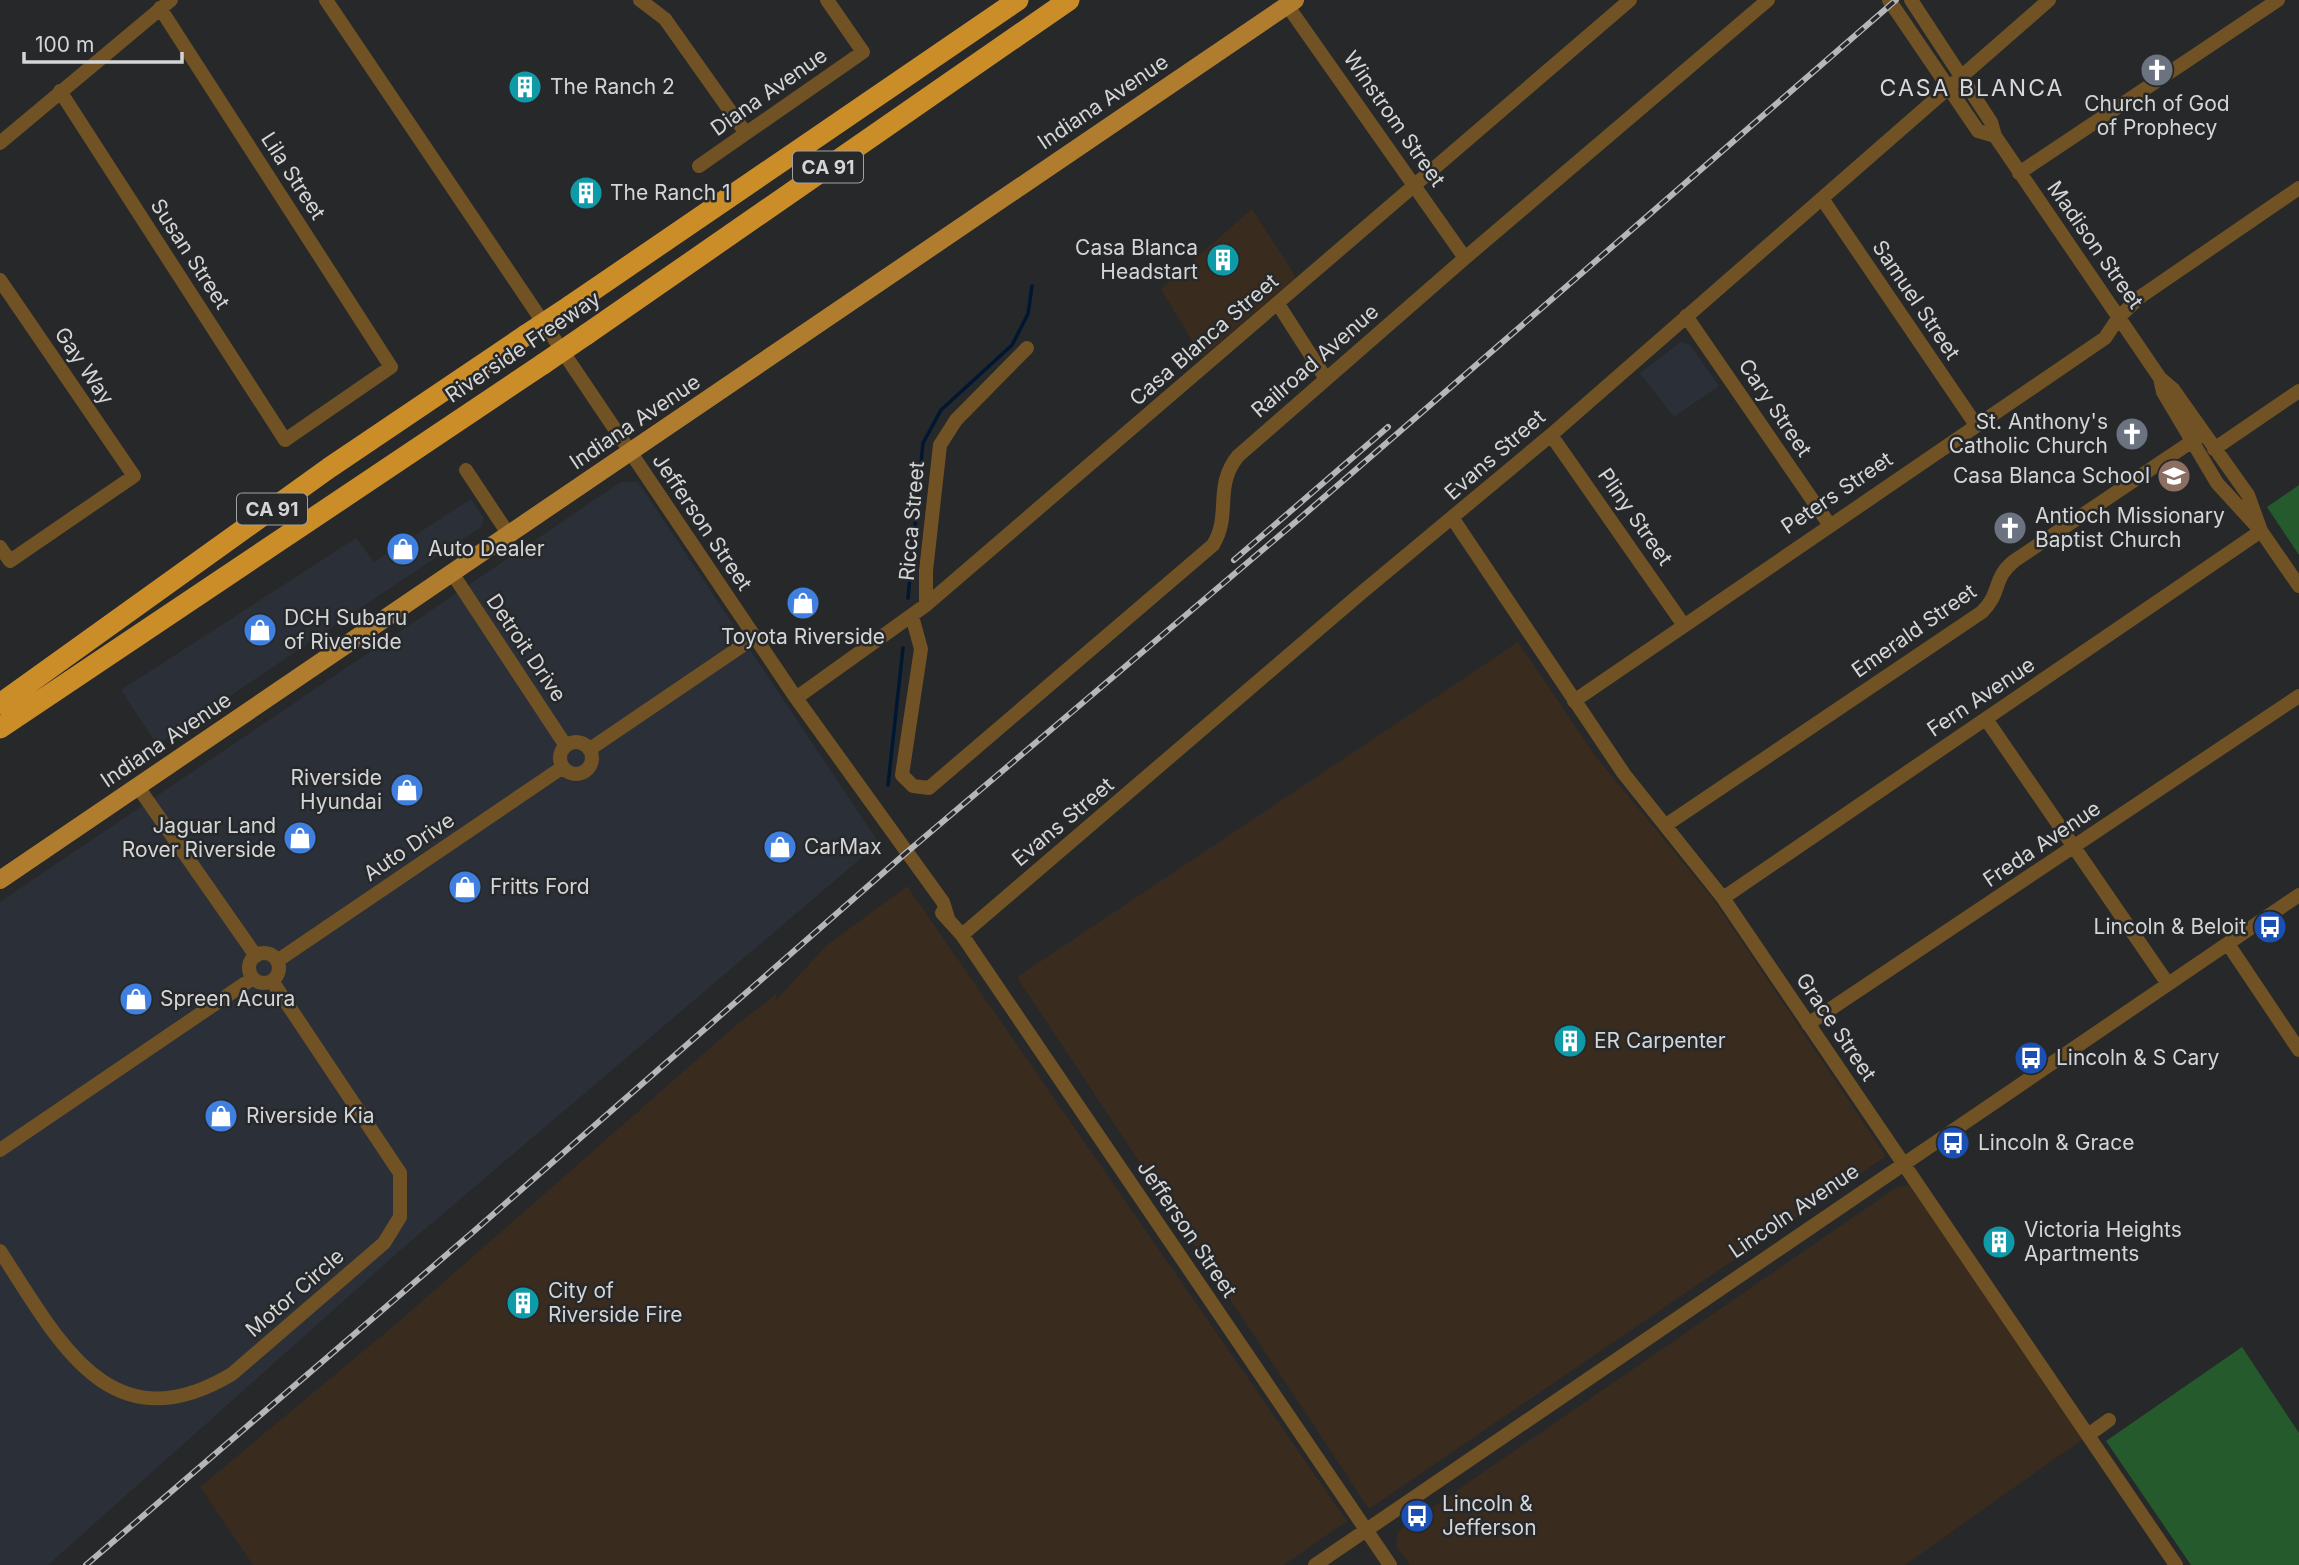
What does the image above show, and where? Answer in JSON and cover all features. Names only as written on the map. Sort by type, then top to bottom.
[{"type":"highway","name":"Riverside Freeway","points":[[0,704],[329,468],[1018,0]]},
{"type":"highway","name":"Riverside Freeway","points":[[0,728],[543,364],[1069,0]]},
{"type":"main road","name":"Indiana Avenue","points":[[0,880],[1291,2]]},
{"type":"street","name":"Jefferson Street","points":[[327,0],[858,788],[864,804],[900,858],[934,906],[962,935],[1390,1565]]},
{"type":"street","points":[[640,0],[665,19],[745,132]]},
{"type":"street","name":"Diana Avenue","points":[[699,166],[863,52],[827,0]]},
{"type":"street","name":"Casa Blanca Street","points":[[796,698],[926,606],[1630,0]]},
{"type":"street","name":"Railroad Avenue","points":[[912,616],[921,649],[902,775],[906,782],[929,788],[1213,545],[1223,521],[1222,496],[1228,469],[1465,257],[1768,0]]},
{"type":"street","name":"Madison Street","points":[[1889,0],[1951,87],[1978,131],[1994,136]]},
{"type":"street","name":"Madison Street","points":[[1911,0],[1963,76],[1991,122],[1994,136],[2160,378],[2173,389],[2198,437],[2217,483],[2262,531],[2299,586]]},
{"type":"street","name":"Evans Street","points":[[962,935],[1360,594],[1551,435],[2049,0]]},
{"type":"street","points":[[2019,173],[2278,0]]},
{"type":"street","name":"Winstrom Street","points":[[1291,2],[1465,257]]},
{"type":"street","points":[[0,143],[166,4]]},
{"type":"street","name":"Lila Street","points":[[166,4],[391,367],[285,440]]},
{"type":"street","name":"Susan Street","points":[[60,92],[285,440]]},
{"type":"street","name":"Peters Street","points":[[1574,701],[1829,524],[2105,338],[2119,317],[2140,298],[2299,188]]},
{"type":"street","name":"Samuel Street","points":[[1823,200],[1976,425]]},
{"type":"street","name":"Gay Way","points":[[0,280],[134,476],[10,561],[0,547]]},
{"type":"street","points":[[1278,304],[1326,379]]},
{"type":"street","name":"Cary Street","points":[[1686,316],[1829,524]]},
{"type":"street","name":"Ricca Street","points":[[926,606],[926,571],[940,445],[956,420],[1027,348]]},
{"type":"street","points":[[2214,449],[2299,391]]},
{"type":"street","name":"Pliny Street","points":[[1551,435],[1684,624]]},
{"type":"street","name":"Madison Street","points":[[2198,437],[2214,449],[2248,495],[2262,531]]},
{"type":"street","name":"Emerald Street","points":[[1666,825],[1982,612],[1995,600],[1999,577],[2014,561],[2198,437]]},
{"type":"street","points":[[466,470],[509,535]]},
{"type":"street","name":"Grace Street","points":[[1453,519],[1624,774],[1723,898],[2176,1565]]},
{"type":"street","name":"Fern Avenue","points":[[1723,898],[2262,531]]},
{"type":"street","name":"Detroit Drive","points":[[452,573],[566,746]]},
{"type":"street","name":"Auto Drive","points":[[277,961],[563,767],[571,773],[586,771],[592,763],[590,749],[755,637]]},
{"type":"street","name":"Freda Avenue","points":[[1808,1024],[2299,696]]},
{"type":"street","points":[[1986,719],[2168,984]]},
{"type":"street","points":[[563,767],[561,754],[566,746],[576,742],[590,749]]},
{"type":"street","points":[[138,787],[256,956]]},
{"type":"street","name":"Lincoln Avenue","points":[[1315,1565],[1903,1162],[2299,895]]},
{"type":"street","points":[[2228,944],[2299,1050]]},
{"type":"street","points":[[267,954],[277,961],[279,969],[272,981],[260,983],[253,978],[250,967],[256,956],[267,954]]},
{"type":"street","points":[[0,1150],[253,978]]},
{"type":"street","name":"Motor Circle","points":[[0,1251],[66,1350],[89,1374],[118,1390],[151,1398],[176,1397],[206,1390],[232,1374],[384,1243],[400,1217],[400,1172],[272,981]]},
{"type":"street","points":[[2088,1435],[2109,1420]]},
{"type":"shaded area","points":[[1252,209],[1296,277],[1202,357],[1161,289]]},
{"type":"shaded area","points":[[1681,342],[1690,345],[1719,386],[1674,417],[1640,373]]},
{"type":"shaded area","points":[[621,482],[638,482],[879,843],[405,1246],[48,1565],[0,1565],[0,902]]},
{"type":"shaded area","points":[[471,499],[484,519],[481,527],[157,745],[121,690],[356,538],[374,562]]},
{"type":"shaded area","points":[[1518,642],[1596,757],[1714,900],[1886,1156],[1369,1509],[1017,977]]},
{"type":"shaded area","points":[[907,886],[1347,1521],[1284,1565],[253,1565],[200,1487],[403,1318],[734,1027],[776,994],[776,1000],[826,946]]},
{"type":"shaded area","points":[[1909,1185],[2084,1438],[1905,1565],[1410,1565],[1396,1546],[1398,1531],[1897,1187]]},
{"type":"green space","points":[[2299,485],[2299,555],[2267,507]]},
{"type":"green space","points":[[2242,1347],[2299,1433],[2299,1565],[2191,1565],[2106,1441]]},
{"type":"waterway","points":[[908,598],[923,443],[941,410],[1012,345],[1028,314],[1032,286]]},
{"type":"waterway","points":[[888,785],[903,648]]},
{"type":"railway","points":[[86,1565],[473,1232],[907,852],[1299,519],[1896,0]]},
{"type":"railway","points":[[1234,560],[1388,427]]},
{"type":"place","name":"Church of God of Prophecy","points":[[2157,70]]},
{"type":"place","name":"The Ranch 2","points":[[525,87]]},
{"type":"place","name":"The Ranch 1","points":[[586,193]]},
{"type":"place","name":"Casa Blanca Headstart","points":[[1223,260]]},
{"type":"place","name":"St. Anthony's Catholic Church","points":[[2132,434]]},
{"type":"place","name":"Casa Blanca School","points":[[2174,476]]},
{"type":"place","name":"Antioch Missionary Baptist Church","points":[[2010,528]]},
{"type":"place","name":"Auto Dealer","points":[[403,549]]},
{"type":"place","name":"Toyota Riverside","points":[[803,603]]},
{"type":"place","name":"DCH Subaru of Riverside","points":[[260,630]]},
{"type":"place","name":"Riverside Hyundai","points":[[407,790]]},
{"type":"place","name":"Jaguar Land Rover Riverside","points":[[300,838]]},
{"type":"place","name":"CarMax","points":[[780,847]]},
{"type":"place","name":"Fritts Ford","points":[[465,887]]},
{"type":"place","name":"Lincoln & Beloit","points":[[2270,927]]},
{"type":"place","name":"Spreen Acura","points":[[136,999]]},
{"type":"place","name":"ER Carpenter","points":[[1570,1041]]},
{"type":"place","name":"Lincoln & S Cary","points":[[2031,1058]]},
{"type":"place","name":"Riverside Kia","points":[[221,1116]]},
{"type":"place","name":"Lincoln & Grace","points":[[1953,1143]]},
{"type":"place","name":"Victoria Heights Apartments","points":[[1999,1242]]},
{"type":"place","name":"City of Riverside Fire","points":[[523,1303]]},
{"type":"place","name":"Lincoln & Jefferson","points":[[1417,1516]]},
{"type":"district","name":"CASA BLANCA","points":[[1972,88]]}]
